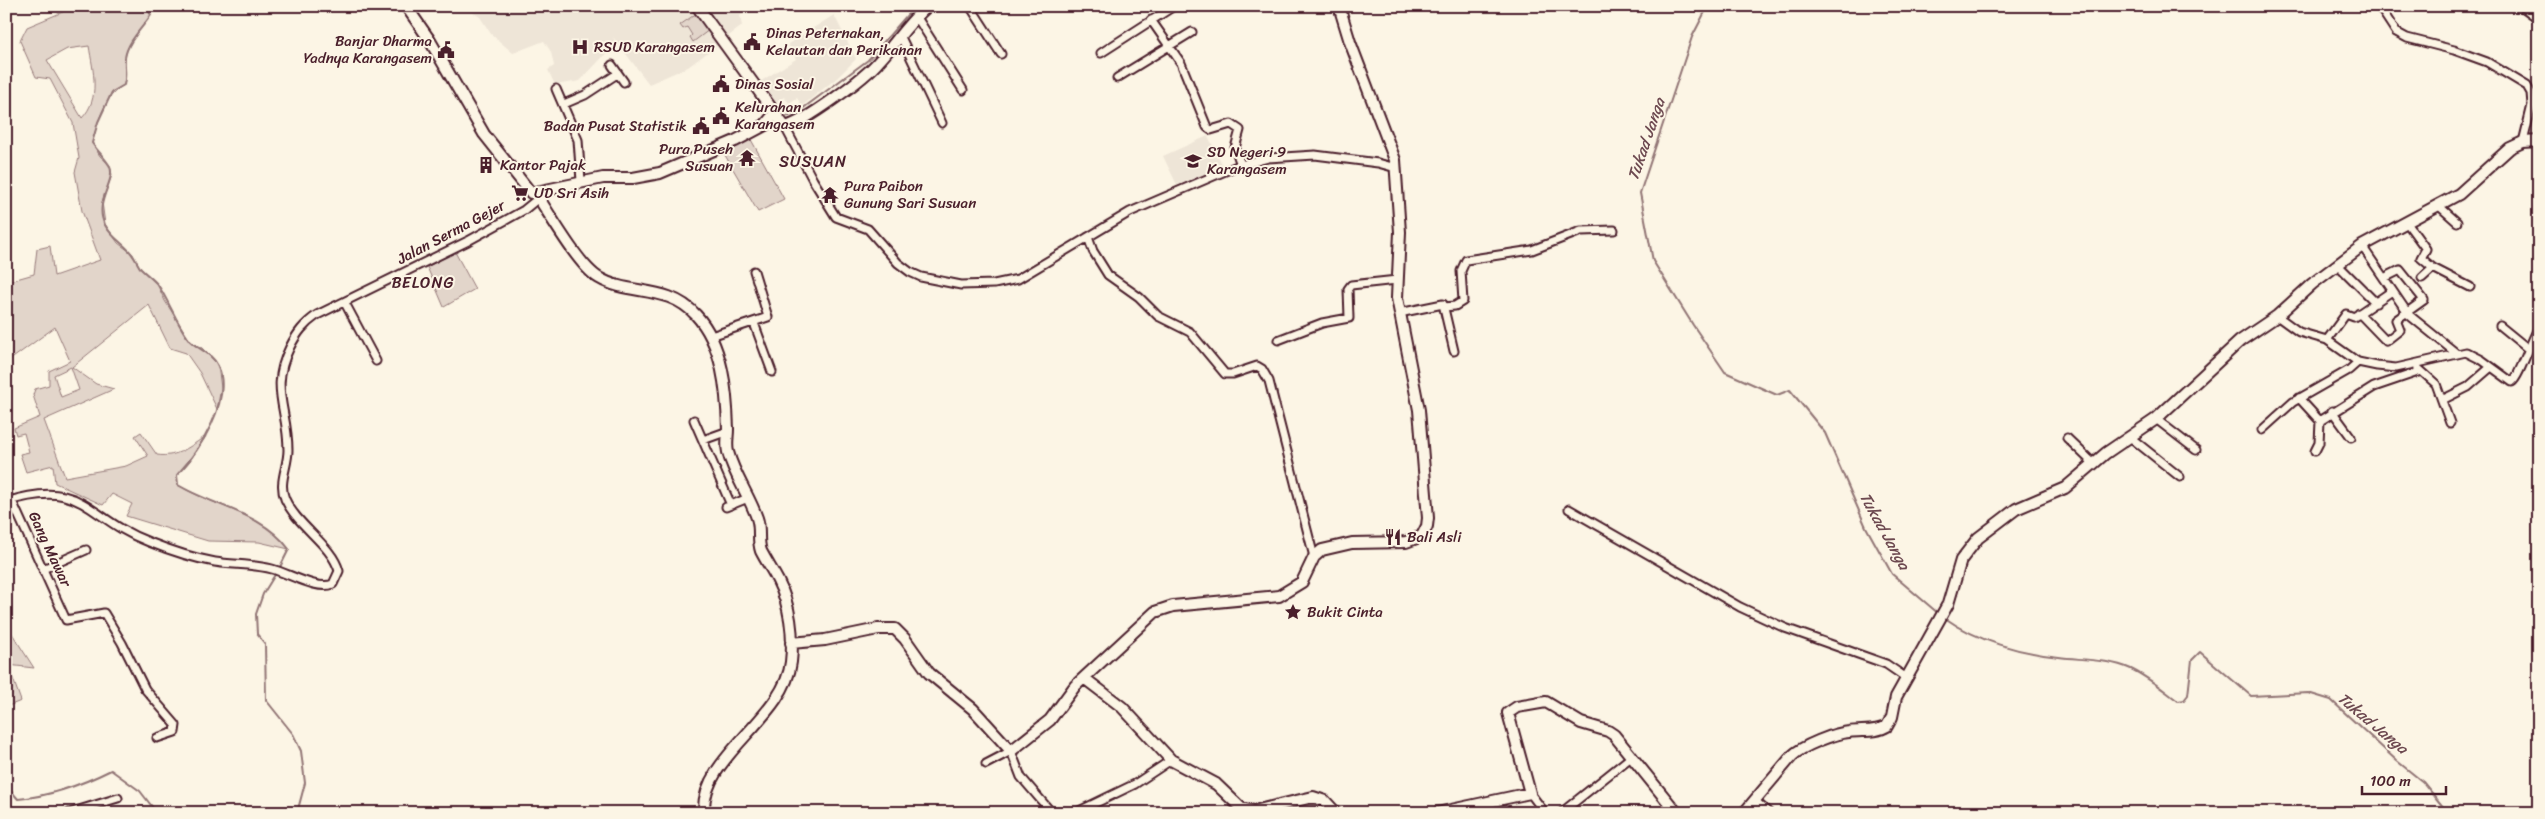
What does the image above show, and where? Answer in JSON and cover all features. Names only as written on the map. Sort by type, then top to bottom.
[{"type":"street","points":[[406,6],[429,39],[484,134],[597,278],[608,283],[666,295],[681,302],[697,315],[711,336],[723,379],[728,450],[758,520],[760,549],[784,594],[790,619],[791,661],[783,689],[712,780],[705,798],[704,813]]},
{"type":"street","points":[[697,6],[785,127],[813,180],[836,217],[868,229],[898,262],[921,277],[961,285],[1010,282],[1027,274],[1130,212],[1241,165],[1268,158],[1315,155],[1378,163],[1396,168]]},
{"type":"street","points":[[765,125],[785,127],[800,121],[866,74],[880,61],[916,16],[928,6]]},
{"type":"street","points":[[970,6],[1001,54]]},
{"type":"street","points":[[1101,53],[1174,6]]},
{"type":"street","points":[[986,764],[1011,751],[1050,720],[1075,686],[1155,612],[1173,606],[1278,596],[1302,582],[1314,557],[1322,550],[1338,545],[1391,544],[1416,540],[1422,536],[1427,526],[1419,410],[1399,313],[1400,232],[1396,168],[1392,148],[1350,42],[1339,6]]},
{"type":"street","points":[[2379,6],[2396,32],[2407,38],[2454,50],[2487,62],[2527,86],[2531,93],[2532,104],[2522,142]]},
{"type":"street","points":[[2521,6],[2539,19]]},
{"type":"street","points":[[916,16],[963,90]]},
{"type":"street","points":[[1151,20],[1187,76],[1209,129],[1228,124],[1240,130],[1235,148],[1241,165]]},
{"type":"street","points":[[1117,78],[1192,32]]},
{"type":"street","points":[[900,35],[942,122]]},
{"type":"street","points":[[612,65],[624,82]]},
{"type":"street","points":[[564,104],[585,95],[617,74]]},
{"type":"street","points":[[556,90],[564,104],[578,140],[581,181]]},
{"type":"street","points":[[535,197],[581,181],[603,178],[633,178],[660,173],[701,157],[765,125],[775,113]]},
{"type":"street","points":[[1744,813],[1795,752],[1843,732],[1883,728],[1890,722],[1893,705],[1905,677],[1948,604],[1961,560],[1978,538],[2016,509],[2065,488],[2094,464],[2156,419],[2240,341],[2276,316],[2337,264],[2362,246],[2439,206],[2465,190],[2510,148],[2522,142],[2539,141]]},
{"type":"street","name":"Jalan Serma Gejer","points":[[9,501],[40,493],[61,494],[84,503],[122,530],[148,542],[215,562],[270,568],[326,586],[333,584],[339,574],[335,561],[295,514],[284,495],[283,481],[288,442],[279,382],[282,365],[300,330],[317,316],[468,241],[524,210],[535,197]]},
{"type":"street","points":[[2439,206],[2457,222]]},
{"type":"street","points":[[2407,223],[2426,249],[2421,258],[2432,268],[2470,287]]},
{"type":"street","points":[[1399,313],[1442,304],[1444,307],[1455,306],[1463,301],[1461,271],[1466,260],[1532,250],[1581,231],[1614,230]]},
{"type":"street","points":[[1088,237],[1093,251],[1108,275],[1139,297],[1158,316],[1190,332],[1225,374],[1233,374],[1257,366],[1262,369],[1269,381],[1314,557]]},
{"type":"street","points":[[2362,246],[2407,312],[2456,353]]},
{"type":"street","points":[[2337,264],[2376,303]]},
{"type":"street","points":[[2422,278],[2432,268]]},
{"type":"street","points":[[711,336],[767,318],[768,315],[754,270]]},
{"type":"street","points":[[2359,313],[2386,341],[2400,330],[2395,320],[2423,302],[2424,298],[2400,270],[2384,278]]},
{"type":"street","points":[[1278,340],[1315,325],[1348,318],[1348,289],[1351,285],[1398,280]]},
{"type":"street","points":[[2327,340],[2346,314],[2353,318],[2392,291]]},
{"type":"street","points":[[345,303],[376,361]]},
{"type":"street","points":[[1444,307],[1454,351]]},
{"type":"street","points":[[2276,316],[2299,332],[2327,340],[2358,362],[2396,368],[2456,353],[2470,353],[2504,378],[2513,381],[2539,327]]},
{"type":"street","points":[[754,323],[772,372]]},
{"type":"street","points":[[2500,326],[2528,348]]},
{"type":"street","points":[[2262,430],[2300,398],[2349,370],[2358,362]]},
{"type":"street","points":[[2415,364],[2436,384],[2450,423]]},
{"type":"street","points":[[2442,400],[2468,387],[2491,367]]},
{"type":"street","points":[[2320,421],[2332,411],[2374,387],[2421,371]]},
{"type":"street","points":[[2300,398],[2320,421],[2319,443],[2315,451]]},
{"type":"street","points":[[2332,411],[2351,437]]},
{"type":"street","points":[[2156,419],[2196,450]]},
{"type":"street","points":[[694,420],[728,506],[748,498]]},
{"type":"street","points":[[703,440],[728,431]]},
{"type":"street","points":[[2067,438],[2094,464]]},
{"type":"street","points":[[2130,438],[2180,477]]},
{"type":"street","name":"Gang Mawar","points":[[6,492],[68,621],[104,613],[122,643],[145,689],[176,725],[175,732],[156,738]]},
{"type":"street","points":[[1568,509],[1740,608],[1785,628],[1886,664],[1905,677]]},
{"type":"street","points":[[44,569],[86,550]]},
{"type":"street","points":[[791,643],[825,640],[878,629],[895,629],[905,639],[929,673],[973,710],[1011,751],[1021,777],[1052,813]]},
{"type":"street","points":[[1084,678],[1122,707],[1172,760],[1216,784],[1241,808],[1254,812],[1313,797],[1325,801],[1336,813]]},
{"type":"street","points":[[1545,813],[1530,793],[1508,720],[1510,710],[1541,702],[1552,704],[1581,723],[1614,735],[1678,813]]},
{"type":"street","points":[[1561,813],[1631,757]]},
{"type":"street","points":[[1075,813],[1135,784],[1172,760]]},
{"type":"street","points":[[1437,813],[1530,793]]},
{"type":"street","points":[[69,813],[118,798]]},
{"type":"street","points":[[1755,801],[1769,813]]},
{"type":"shaded area","points":[[77,6],[146,6],[151,15],[126,52],[124,85],[111,96],[103,110],[92,143],[100,156],[110,165],[112,175],[102,202],[105,224],[118,243],[133,254],[140,268],[157,284],[165,301],[191,342],[202,348],[218,365],[221,388],[217,409],[200,373],[186,353],[170,348],[149,305],[72,367],[96,384],[114,389],[44,420],[65,477],[126,466],[148,456],[135,436],[141,432],[157,455],[178,453],[206,436],[190,461],[177,475],[178,485],[266,527],[289,549],[259,542],[208,541],[126,516],[132,504],[112,494],[103,505],[55,483],[53,465],[26,472],[20,454],[29,452],[24,433],[16,435],[14,428],[40,417],[33,395],[35,389],[49,385],[49,371],[70,361],[55,327],[6,363],[6,282],[34,274],[37,249],[50,246],[54,276],[100,260],[82,211],[75,172],[79,158],[73,123],[50,79],[36,77],[20,41],[27,27]],"holes":[[[89,46],[94,74],[94,93],[92,102],[82,118],[47,60],[67,49]],[[71,367],[79,390],[61,397],[54,375]]]},
{"type":"shaded area","name":"RSUD Karangasem","points":[[463,6],[690,6],[682,13],[692,6],[719,44],[688,67],[649,84],[613,37],[616,43],[580,81],[555,85],[548,70],[554,66],[551,52],[544,41],[513,53],[491,34],[480,17]]},
{"type":"shaded area","points":[[704,6],[745,6],[746,10],[740,16],[742,26],[726,38]]},
{"type":"shaded area","points":[[697,13],[709,30],[693,42],[690,37],[692,35],[687,27],[683,29],[680,25]]},
{"type":"shaded area","points":[[834,15],[856,59],[838,77],[802,106],[797,98],[789,103],[784,97],[773,104],[758,83],[796,59],[788,44]]},
{"type":"shaded area","points":[[749,136],[784,199],[758,212],[722,150]]},
{"type":"shaded area","name":"SD Negeri 9 Karangasem","points":[[1208,136],[1223,166],[1177,185],[1163,156]]},
{"type":"shaded area","points":[[455,252],[475,289],[444,307],[427,267]]},
{"type":"shaded area","points":[[6,624],[34,668],[8,665],[21,701],[8,706],[6,703]]},
{"type":"waterway","points":[[146,6],[151,15],[126,52],[124,85],[112,92],[98,122],[92,143],[109,165],[111,173],[103,200],[102,217],[108,230],[130,252],[141,269],[158,285],[190,341],[209,355],[218,366],[221,379],[221,394],[217,409],[204,439],[177,475],[178,485],[252,518],[266,527],[289,549],[279,569]]},
{"type":"waterway","points":[[782,118],[798,112],[868,60],[915,6]]},
{"type":"waterway","name":"Tukad Janga","points":[[1708,6],[1692,37],[1640,193],[1653,261],[1725,372],[1777,395],[1790,390],[1825,433],[1866,527],[1892,574],[1939,614]]},
{"type":"waterway","points":[[276,573],[263,594],[256,614],[257,634],[265,644],[266,700],[293,734],[301,751],[305,783],[297,813]]},
{"type":"waterway","name":"Tukad Janga","points":[[1945,618],[1957,626],[1999,645],[2044,655],[2123,666],[2143,676],[2178,701],[2184,700],[2188,695],[2192,660],[2200,652],[2251,696],[2308,693],[2331,700],[2397,761],[2423,782],[2448,813]]},
{"type":"waterway","points":[[6,791],[12,792],[18,799],[31,798],[77,785],[111,770],[140,791],[157,813]]},
{"type":"place","name":"Dinas Peternakan, Kelautan dan Perikanan","points":[[752,42]]},
{"type":"place","name":"RSUD Karangasem","points":[[580,47]]},
{"type":"place","name":"Banjar Dharma Yadnya Karangasem","points":[[446,50]]},
{"type":"place","name":"Dinas Sosial","points":[[721,84]]},
{"type":"place","name":"Kelurahan Karangasem","points":[[721,116]]},
{"type":"place","name":"Badan Pusat Statistik","points":[[701,126]]},
{"type":"place","name":"Pura Puseh Susuan","points":[[747,158]]},
{"type":"place","name":"SD Negeri 9 Karangasem","points":[[1193,161]]},
{"type":"place","name":"Kantor Pajak","points":[[486,165]]},
{"type":"place","name":"UD Sri Asih","points":[[520,193]]},
{"type":"place","name":"Pura Paibon Gunung Sari Susuan","points":[[830,195]]},
{"type":"place","name":"Bali Asli","points":[[1393,537]]},
{"type":"place","name":"Bukit Cinta","points":[[1293,612]]},
{"type":"district","name":"SUSUAN","points":[[813,161]]},
{"type":"district","name":"BELONG","points":[[423,282]]}]
